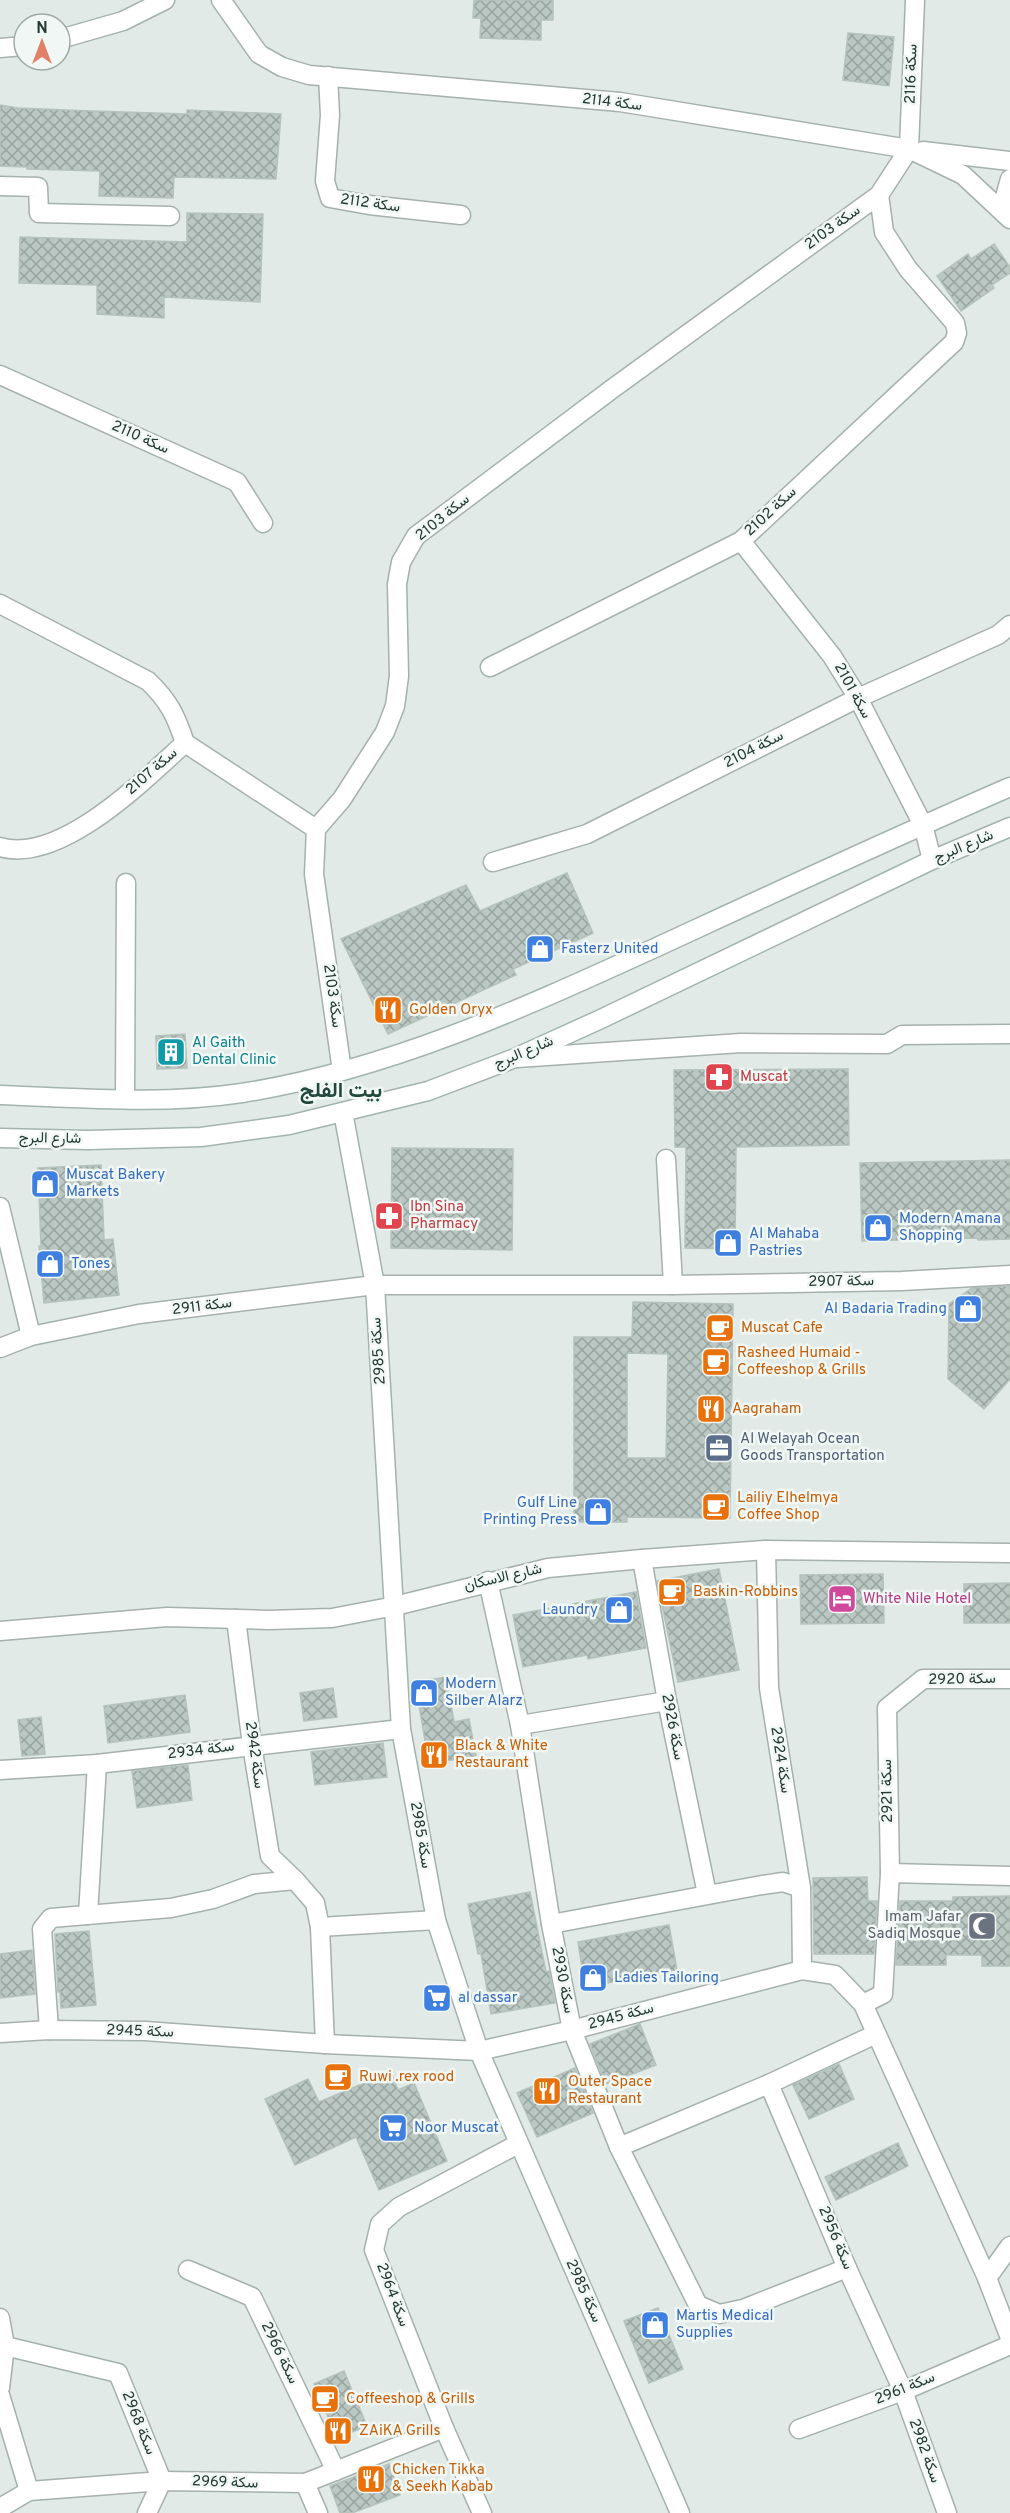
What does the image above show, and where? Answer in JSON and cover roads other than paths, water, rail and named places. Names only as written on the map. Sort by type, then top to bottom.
[{"type":"street","points":[[72,36],[123,21],[165,0]]},
{"type":"street","name":"سكة 2114","points":[[221,0],[259,54],[282,67],[309,75],[620,102],[909,149],[963,175],[1009,218]]},
{"type":"street","name":"سكة 2116","points":[[909,149],[915,0]]},
{"type":"street","name":"سكة 2112","points":[[328,76],[330,115],[325,181],[330,198],[369,205],[461,215]]},
{"type":"street","points":[[909,149],[1010,161]]},
{"type":"street","name":"سكة 2103","points":[[342,1071],[314,874],[316,829],[349,789],[385,732],[395,706],[399,676],[396,584],[401,562],[416,536],[612,389],[879,195],[909,149]]},
{"type":"street","points":[[1009,218],[1005,197],[1010,179]]},
{"type":"street","points":[[0,186],[38,187],[39,213],[170,216]]},
{"type":"street","name":"سكة 2102","points":[[490,667],[741,541],[954,342],[957,333],[956,323],[908,269],[884,232],[879,195]]},
{"type":"street","name":"سكة 2110","points":[[0,375],[237,482],[262,523]]},
{"type":"street","name":"سكة 2101","points":[[741,541],[832,656],[858,698],[922,825],[932,860]]},
{"type":"street","name":"سكة 2107","points":[[0,604],[148,681],[165,697],[177,719],[185,743],[88,825],[36,848],[0,847]]},
{"type":"street","name":"سكة 2104","points":[[493,862],[587,834],[858,698],[998,635],[1010,625]]},
{"type":"street","points":[[185,743],[316,829]]},
{"type":"street","points":[[0,1095],[174,1099],[238,1093],[283,1086],[409,1052],[549,996],[1010,787]]},
{"type":"street","name":"شارع البرج","points":[[0,1138],[88,1140],[201,1137],[289,1125],[429,1091],[514,1058],[601,1019],[932,860],[1010,827]]},
{"type":"street","points":[[125,1099],[126,883]]},
{"type":"street","points":[[514,1058],[741,1043],[887,1044],[902,1035],[1010,1034]]},
{"type":"street","name":"سكة 2985","points":[[343,1112],[375,1285],[401,1729],[435,1920],[479,2051],[680,2513]]},
{"type":"street","points":[[666,1159],[673,1285]]},
{"type":"street","points":[[0,1207],[31,1336]]},
{"type":"street","name":"سكة 2907","points":[[375,1285],[673,1285],[902,1281],[1010,1275]]},
{"type":"street","name":"سكة 2911","points":[[0,1348],[31,1336],[139,1314],[375,1285]]},
{"type":"street","name":"شارع الاسكان","points":[[0,1631],[167,1617],[332,1618],[395,1606],[488,1581],[548,1568],[642,1559],[766,1550],[1010,1553]]},
{"type":"street","name":"سكة 2924","points":[[766,1550],[769,1689],[801,1888],[802,1970]]},
{"type":"street","name":"سكة 2926","points":[[642,1559],[667,1701],[707,1894]]},
{"type":"street","name":"سكة 2930","points":[[488,1581],[520,1725],[551,1924],[572,2030],[619,2146],[698,2305],[718,2314],[743,2309],[847,2268]]},
{"type":"street","name":"سكة 2942","points":[[236,1619],[252,1745],[270,1856],[296,1880],[315,1903],[320,1927],[325,2044]]},
{"type":"street","name":"سكة 2920","points":[[887,1708],[922,1679],[1010,1679]]},
{"type":"street","points":[[520,1725],[667,1701]]},
{"type":"street","name":"سكة 2921","points":[[863,2004],[883,1994],[890,1874],[887,1708]]},
{"type":"street","name":"سكة 2934","points":[[0,1770],[97,1764],[401,1729]]},
{"type":"street","points":[[88,1915],[97,1764]]},
{"type":"street","points":[[890,1874],[1010,1876]]},
{"type":"street","points":[[49,2030],[42,1929],[51,1918],[171,1908],[213,1899],[254,1884],[296,1880]]},
{"type":"street","points":[[551,1924],[783,1882],[801,1888]]},
{"type":"street","points":[[320,1927],[435,1920]]},
{"type":"street","name":"سكة 2945","points":[[0,2033],[49,2030],[146,2031],[325,2044],[479,2051],[572,2030],[802,1970],[835,1975],[863,2004],[987,2278],[1010,2338]]},
{"type":"street","points":[[619,2146],[769,2084],[876,2034]]},
{"type":"street","name":"سكة 2956","points":[[769,2084],[847,2268],[903,2391]]},
{"type":"street","name":"سكة 2964","points":[[482,2513],[444,2428],[374,2250],[380,2224],[399,2207],[518,2144]]},
{"type":"street","points":[[987,2278],[1010,2246]]},
{"type":"street","name":"سكة 2966","points":[[188,2270],[252,2297],[336,2471]]},
{"type":"street","points":[[0,2318],[5,2346],[0,2388]]},
{"type":"street","name":"سكة 2961","points":[[799,2429],[903,2391],[1010,2345]]},
{"type":"street","name":"سكة 2968","points":[[5,2346],[118,2373],[162,2481]]},
{"type":"street","name":"سكة 2982","points":[[903,2391],[943,2512]]},
{"type":"street","points":[[0,2395],[29,2491]]},
{"type":"street","name":"سكة 2969","points":[[0,2508],[29,2491],[162,2481],[305,2483],[444,2428]]},
{"type":"street","points":[[147,2513],[162,2481]]},
{"type":"street","points":[[305,2483],[318,2513]]},
{"type":"place","name":"Fasterz United","points":[[540,949]]},
{"type":"place","name":"Golden Oryx","points":[[388,1010]]},
{"type":"place","name":"Al Gaith Dental Clinic","points":[[171,1052]]},
{"type":"place","name":"Muscat","points":[[719,1077]]},
{"type":"place","name":"Muscat Bakery Markets","points":[[45,1184]]},
{"type":"place","name":"Ibn Sina Pharmacy","points":[[389,1216]]},
{"type":"place","name":"Modern Amana Shopping","points":[[878,1228]]},
{"type":"place","name":"Al Mahaba Pastries","points":[[728,1243]]},
{"type":"place","name":"Tones","points":[[50,1264]]},
{"type":"place","name":"Al Badaria Trading","points":[[968,1309]]},
{"type":"place","name":"Muscat Cafe","points":[[720,1328]]},
{"type":"place","name":"Rasheed Humaid - Coffeeshop & Grills","points":[[716,1362]]},
{"type":"place","name":"Aagraham","points":[[711,1409]]},
{"type":"place","name":"Al Welayah Ocean Goods Transportation","points":[[719,1448]]},
{"type":"place","name":"Lailiy Elhelmya Coffee Shop","points":[[716,1507]]},
{"type":"place","name":"Gulf Line Printing Press","points":[[598,1512]]},
{"type":"place","name":"Baskin-Robbins","points":[[672,1592]]},
{"type":"place","name":"White Nile Hotel","points":[[842,1599]]},
{"type":"place","name":"Laundry","points":[[619,1610]]},
{"type":"place","name":"Modern Silber Alarz","points":[[424,1693]]},
{"type":"place","name":"Black & White Restaurant","points":[[434,1755]]},
{"type":"place","name":"Imam Jafar Sadiq Mosque","points":[[982,1926]]},
{"type":"place","name":"Ladies Tailoring","points":[[593,1978]]},
{"type":"place","name":"al dassar","points":[[437,1998]]},
{"type":"place","name":"Ruwi .rex rood","points":[[338,2077]]},
{"type":"place","name":"Outer Space Restaurant","points":[[547,2091]]},
{"type":"place","name":"Noor Muscat","points":[[393,2128]]},
{"type":"place","name":"Martis Medical Supplies","points":[[655,2325]]},
{"type":"place","name":"Coffeeshop & Grills","points":[[325,2399]]},
{"type":"place","name":"ZAiKA Grills","points":[[338,2431]]},
{"type":"place","name":"Chicken Tikka & Seekh Kabab","points":[[371,2479]]},
{"type":"district","name":"بيت الفلج","points":[[341,1091]]}]
